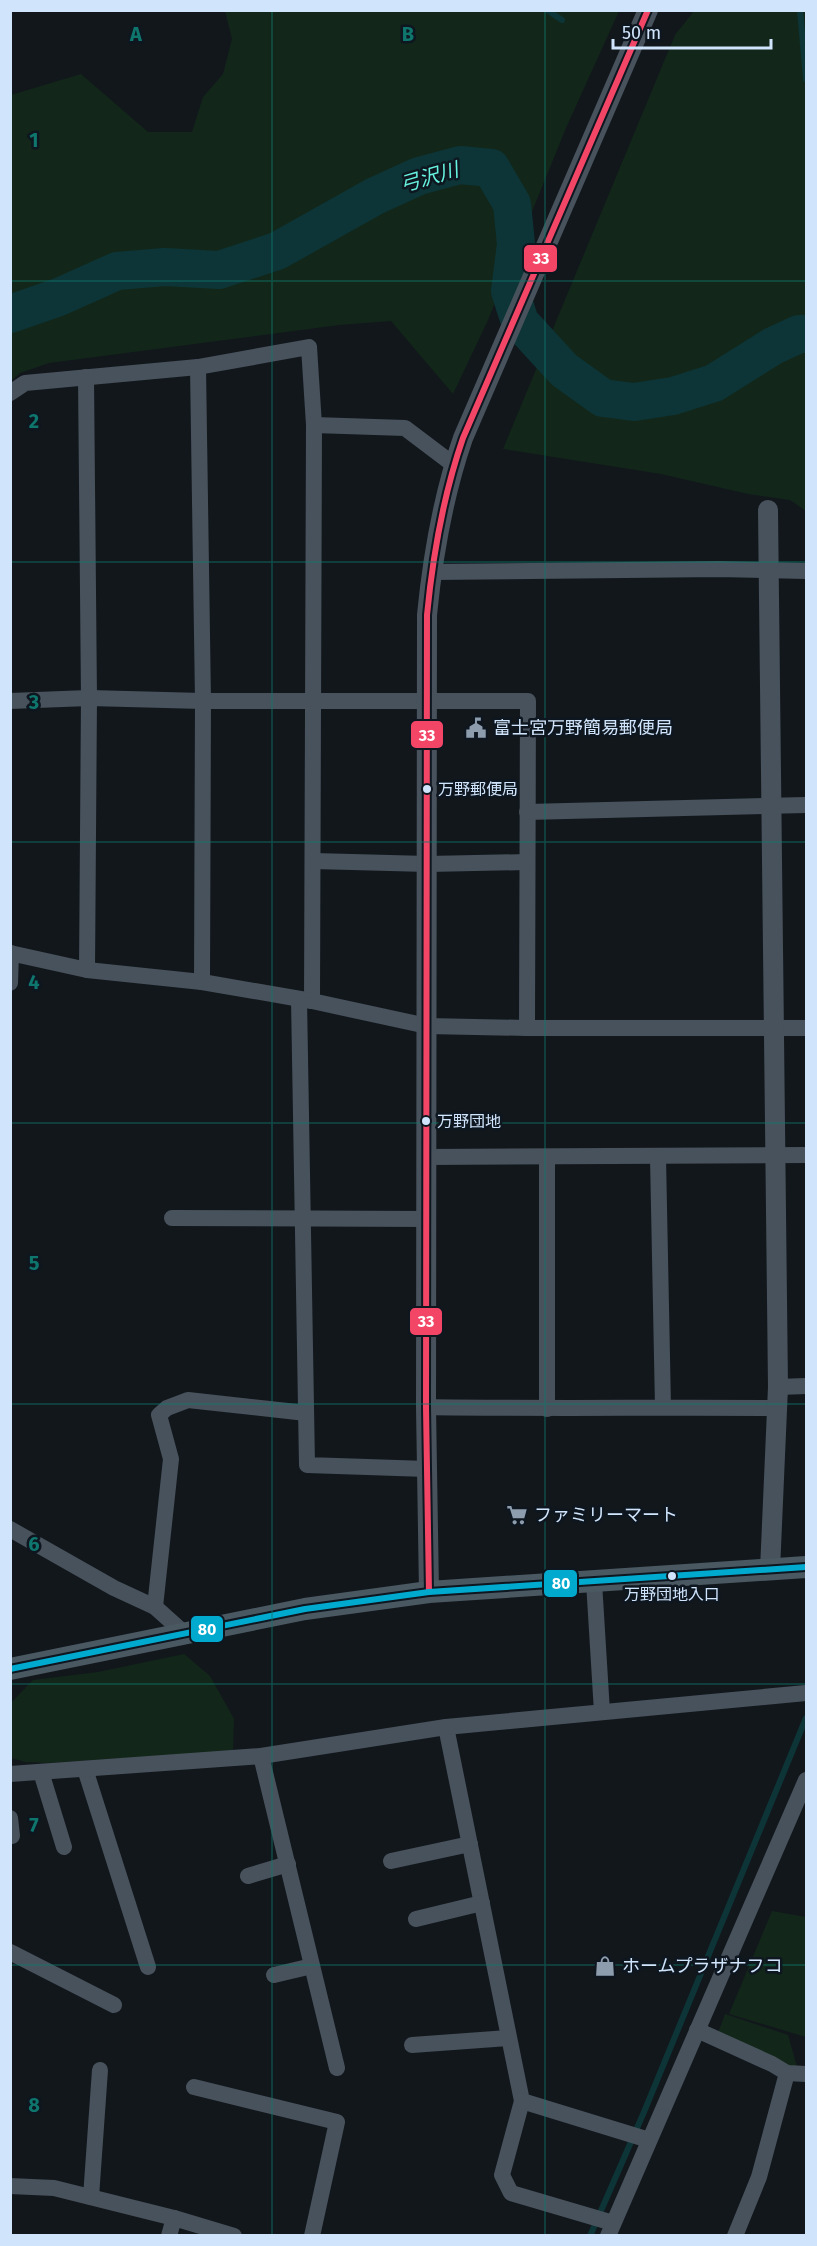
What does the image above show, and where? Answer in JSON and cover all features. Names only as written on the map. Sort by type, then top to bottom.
[{"type":"main road","points":[[10,1669],[305,1608],[429,1592],[807,1568]]},
{"type":"street","points":[[429,1592],[426,1407],[427,615],[432,572],[443,501],[463,438],[648,10]]},
{"type":"street","points":[[10,393],[25,383],[198,367],[309,347],[314,424],[312,700],[314,861],[305,1000],[303,1219],[307,1465],[427,1469]]},
{"type":"street","points":[[198,367],[203,701],[202,982]]},
{"type":"street","points":[[86,378],[89,698],[87,970]]},
{"type":"street","points":[[314,424],[405,428],[453,465]]},
{"type":"street","points":[[768,510],[772,1028],[778,1387],[770,1570]]},
{"type":"street","points":[[432,572],[807,571]]},
{"type":"street","points":[[10,701],[89,698],[203,701],[528,701],[527,1028]]},
{"type":"street","points":[[527,812],[807,805]]},
{"type":"street","points":[[314,861],[428,864],[527,862]]},
{"type":"street","points":[[10,983],[11,953],[87,970],[202,982],[305,1000],[427,1026],[807,1028]]},
{"type":"street","points":[[427,1157],[807,1155]]},
{"type":"street","points":[[547,1409],[548,1157]]},
{"type":"street","points":[[658,1157],[663,1407]]},
{"type":"street","points":[[172,1218],[427,1219]]},
{"type":"street","points":[[778,1387],[807,1386]]},
{"type":"street","points":[[155,1607],[171,1459],[159,1415],[167,1407],[188,1400],[306,1413]]},
{"type":"street","points":[[426,1407],[776,1408]]},
{"type":"street","points":[[10,1529],[114,1588],[155,1607],[184,1633]]},
{"type":"street","points":[[594,1582],[602,1712]]},
{"type":"street","points":[[10,1774],[261,1756],[446,1727],[807,1693]]},
{"type":"street","points":[[446,1727],[522,2101],[502,2175],[511,2193],[587,2215],[609,2226],[698,2030],[807,1780]]},
{"type":"street","points":[[261,1756],[337,2068]]},
{"type":"street","points":[[85,1769],[148,1967]]},
{"type":"street","points":[[41,1772],[64,1847]]},
{"type":"street","points":[[10,1818],[12,1836]]},
{"type":"street","points":[[391,1861],[470,1844]]},
{"type":"street","points":[[248,1876],[288,1864]]},
{"type":"street","points":[[416,1918],[482,1903]]},
{"type":"street","points":[[10,1952],[114,2005]]},
{"type":"street","points":[[274,1975],[312,1966]]},
{"type":"street","points":[[698,2030],[787,2073],[807,2074]]},
{"type":"street","points":[[412,2045],[508,2038]]},
{"type":"street","points":[[91,2197],[100,2070]]},
{"type":"street","points":[[735,2235],[759,2177],[787,2073]]},
{"type":"street","points":[[194,2086],[338,2122],[312,2235]]},
{"type":"street","points":[[522,2101],[647,2140]]},
{"type":"street","points":[[10,2186],[54,2188],[234,2235]]},
{"type":"street","points":[[169,2235],[174,2218]]},
{"type":"green space","points":[[225,11],[619,11],[566,128],[488,320],[453,394],[391,321],[339,325],[49,363],[20,373],[11,381],[11,95],[81,74],[148,132],[192,132],[203,97],[223,74],[232,39]]},
{"type":"green space","points":[[694,11],[806,11],[806,511],[790,500],[748,494],[661,474],[503,449],[675,35]]},
{"type":"green space","points":[[184,1654],[210,1676],[234,1719],[233,1751],[47,1763],[26,1762],[11,1758],[10,1704],[33,1680],[98,1672]]},
{"type":"green space","points":[[772,1911],[806,1917],[806,2037],[729,2014]]},
{"type":"green space","points":[[725,2014],[788,2035],[797,2067],[788,2069],[716,2038]]},
{"type":"waterway","points":[[547,10],[562,20]]},
{"type":"waterway","points":[[800,10],[806,79]]},
{"type":"waterway","name":"弓沢川","points":[[10,314],[59,297],[117,271],[165,267],[219,270],[277,251],[375,196],[419,176],[460,165],[491,168],[512,204],[516,244],[510,291],[520,322],[564,370],[603,398],[634,402],[673,396],[714,383],[773,346],[799,334],[806,334]]},
{"type":"waterway","points":[[590,2236],[644,2112],[806,1718]]},
{"type":"transit line","name":"33","points":[[429,1592],[426,1407],[427,615],[432,569],[444,503],[463,438],[648,10]]},
{"type":"transit line","name":"80","points":[[10,1669],[305,1609],[429,1592],[806,1567]]},
{"type":"place","name":"富士宮万野簡易郵便局","points":[[476,728]]},
{"type":"place","name":"万野郵便局","points":[[427,789]]},
{"type":"place","name":"万野団地","points":[[426,1121]]},
{"type":"place","name":"ファミリーマート","points":[[517,1515]]},
{"type":"place","name":"万野団地入口","points":[[672,1576]]},
{"type":"place","name":"ホームプラザナフコ","points":[[605,1966]]}]
